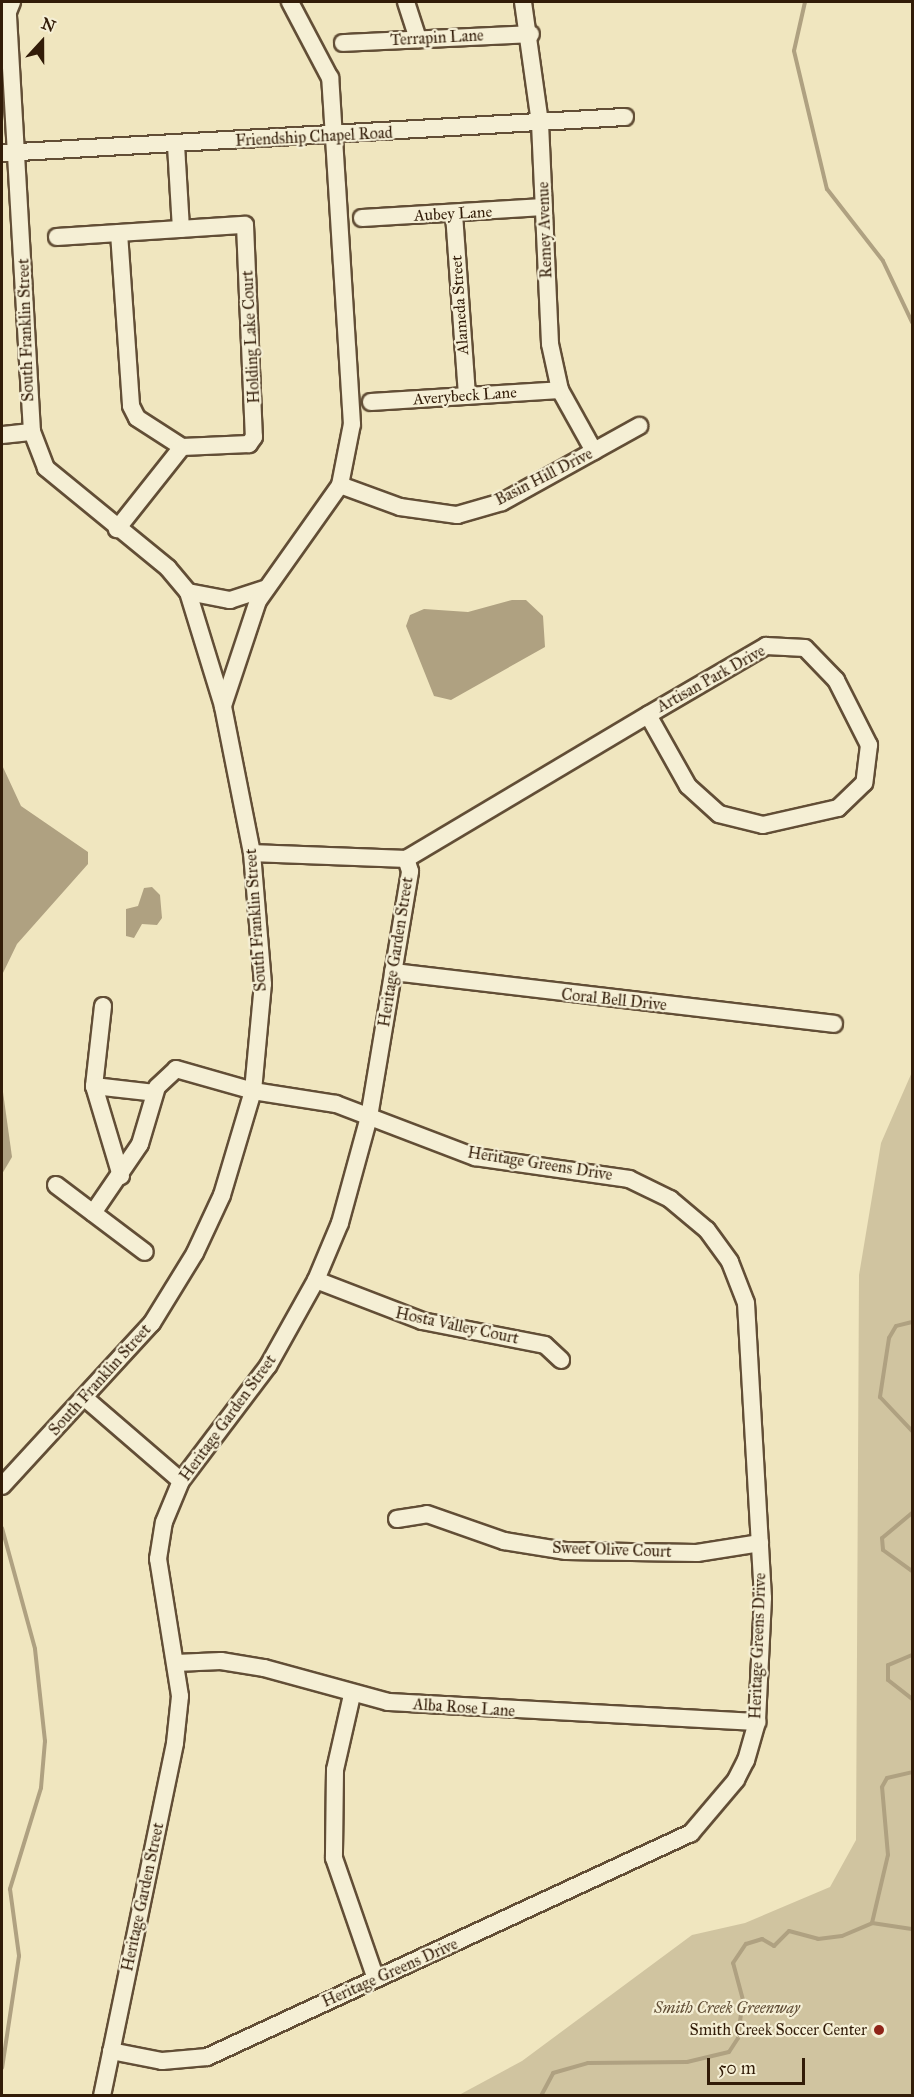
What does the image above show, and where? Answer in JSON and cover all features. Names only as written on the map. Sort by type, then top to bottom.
[{"type":"street","name":"South Franklin Street","points":[[2,1486],[86,1399],[152,1323],[195,1253],[222,1195],[253,1090],[263,984],[252,853],[223,706],[188,592],[168,568],[46,468],[32,432],[19,153],[8,12],[12,2]]},
{"type":"street","points":[[223,706],[266,588],[340,485],[352,424],[330,78],[290,2]]},
{"type":"street","points":[[406,2],[418,39]]},
{"type":"street","name":"Remey Avenue","points":[[523,2],[531,34],[540,123],[550,344],[560,390],[594,452]]},
{"type":"street","name":"Terrapin Lane","points":[[343,43],[531,34]]},
{"type":"street","name":"Friendship Chapel Road","points":[[2,153],[176,145],[625,117]]},
{"type":"street","points":[[176,145],[181,229]]},
{"type":"street","name":"Aubey Lane","points":[[362,218],[544,207]]},
{"type":"street","name":"Alameda Street","points":[[454,214],[467,396]]},
{"type":"street","name":"Holding Lake Court","points":[[57,237],[245,225],[256,428],[249,444],[182,447]]},
{"type":"street","points":[[117,528],[182,447],[137,418],[131,406],[119,233]]},
{"type":"street","name":"Averybeck Lane","points":[[371,402],[560,390]]},
{"type":"street","name":"Basin Hill Drive","points":[[340,485],[400,507],[457,515],[502,502],[639,426]]},
{"type":"street","points":[[2,435],[32,432]]},
{"type":"street","points":[[188,592],[230,600],[266,588]]},
{"type":"street","name":"Artisan Park Drive","points":[[406,859],[648,715],[766,646],[805,648],[836,680],[868,745],[864,783],[838,808],[763,825],[719,814],[688,786],[648,715]]},
{"type":"street","points":[[252,853],[406,859]]},
{"type":"street","name":"Heritage Garden Street","points":[[102,2096],[176,1743],[176,1663],[158,1559],[164,1522],[181,1481],[268,1366],[316,1281],[340,1223],[369,1117],[410,872],[406,859]]},
{"type":"street","name":"Coral Bell Drive","points":[[393,972],[834,1024]]},
{"type":"street","points":[[103,1006],[94,1086],[121,1176]]},
{"type":"street","name":"Heritage Greens Drive","points":[[111,2051],[162,2061],[207,2057],[691,1833],[736,1780],[757,1722],[760,1543],[746,1303],[730,1262],[707,1230],[670,1199],[629,1179],[475,1157],[336,1104],[253,1090],[176,1069],[165,1074],[155,1093]]},
{"type":"street","points":[[93,1213],[121,1176],[140,1144],[155,1093],[94,1086]]},
{"type":"street","points":[[56,1185],[145,1252]]},
{"type":"street","name":"Hosta Valley Court","points":[[316,1281],[422,1322],[545,1345],[561,1360]]},
{"type":"street","points":[[86,1399],[181,1481]]},
{"type":"street","name":"Sweet Olive Court","points":[[397,1519],[427,1514],[504,1541],[566,1551],[697,1553],[760,1543]]},
{"type":"street","name":"Alba Rose Lane","points":[[176,1663],[221,1660],[264,1668],[352,1695],[510,1712],[757,1722]]},
{"type":"street","points":[[352,1695],[335,1770],[334,1858],[376,1979]]},
{"type":"green space","name":"Smith Creek Greenway","points":[[912,1072],[912,2095],[459,2095],[522,2061],[692,1935],[745,1923],[830,1887],[856,1840],[859,1275],[881,1143]]},
{"type":"shaded area","points":[[512,600],[526,600],[543,616],[545,647],[451,700],[434,696],[406,626],[410,615],[424,609],[468,612]]},
{"type":"shaded area","points":[[2,765],[21,806],[88,852],[88,864],[17,944],[2,975]]},
{"type":"shaded area","points":[[152,887],[160,895],[162,918],[157,925],[142,924],[134,938],[126,936],[126,909],[138,906],[144,888]]},
{"type":"shaded area","points":[[2,1085],[12,1157],[2,1174]]},
{"type":"waterway","points":[[805,2],[794,51],[827,189],[883,261],[912,322]]},
{"type":"waterway","points":[[912,1322],[896,1326],[889,1338],[880,1397],[912,1431]]},
{"type":"waterway","points":[[912,1513],[882,1538],[883,1550],[912,1571]]},
{"type":"waterway","points":[[2,1528],[35,1649],[45,1741],[41,1788],[10,1889],[19,1956],[2,2068]]},
{"type":"waterway","points":[[912,1655],[888,1665],[888,1680],[912,1699]]},
{"type":"waterway","points":[[872,1923],[888,1855],[882,1787],[887,1778],[912,1772]]},
{"type":"waterway","points":[[541,2096],[553,2073],[588,2063],[687,2062],[729,2052],[738,2038],[743,2000],[733,1963],[746,1944],[762,1939],[774,1946],[789,1931],[818,1939],[842,1936],[872,1923],[912,1929]]},
{"type":"place","name":"Smith Creek Soccer Center","points":[[879,2030]]}]
